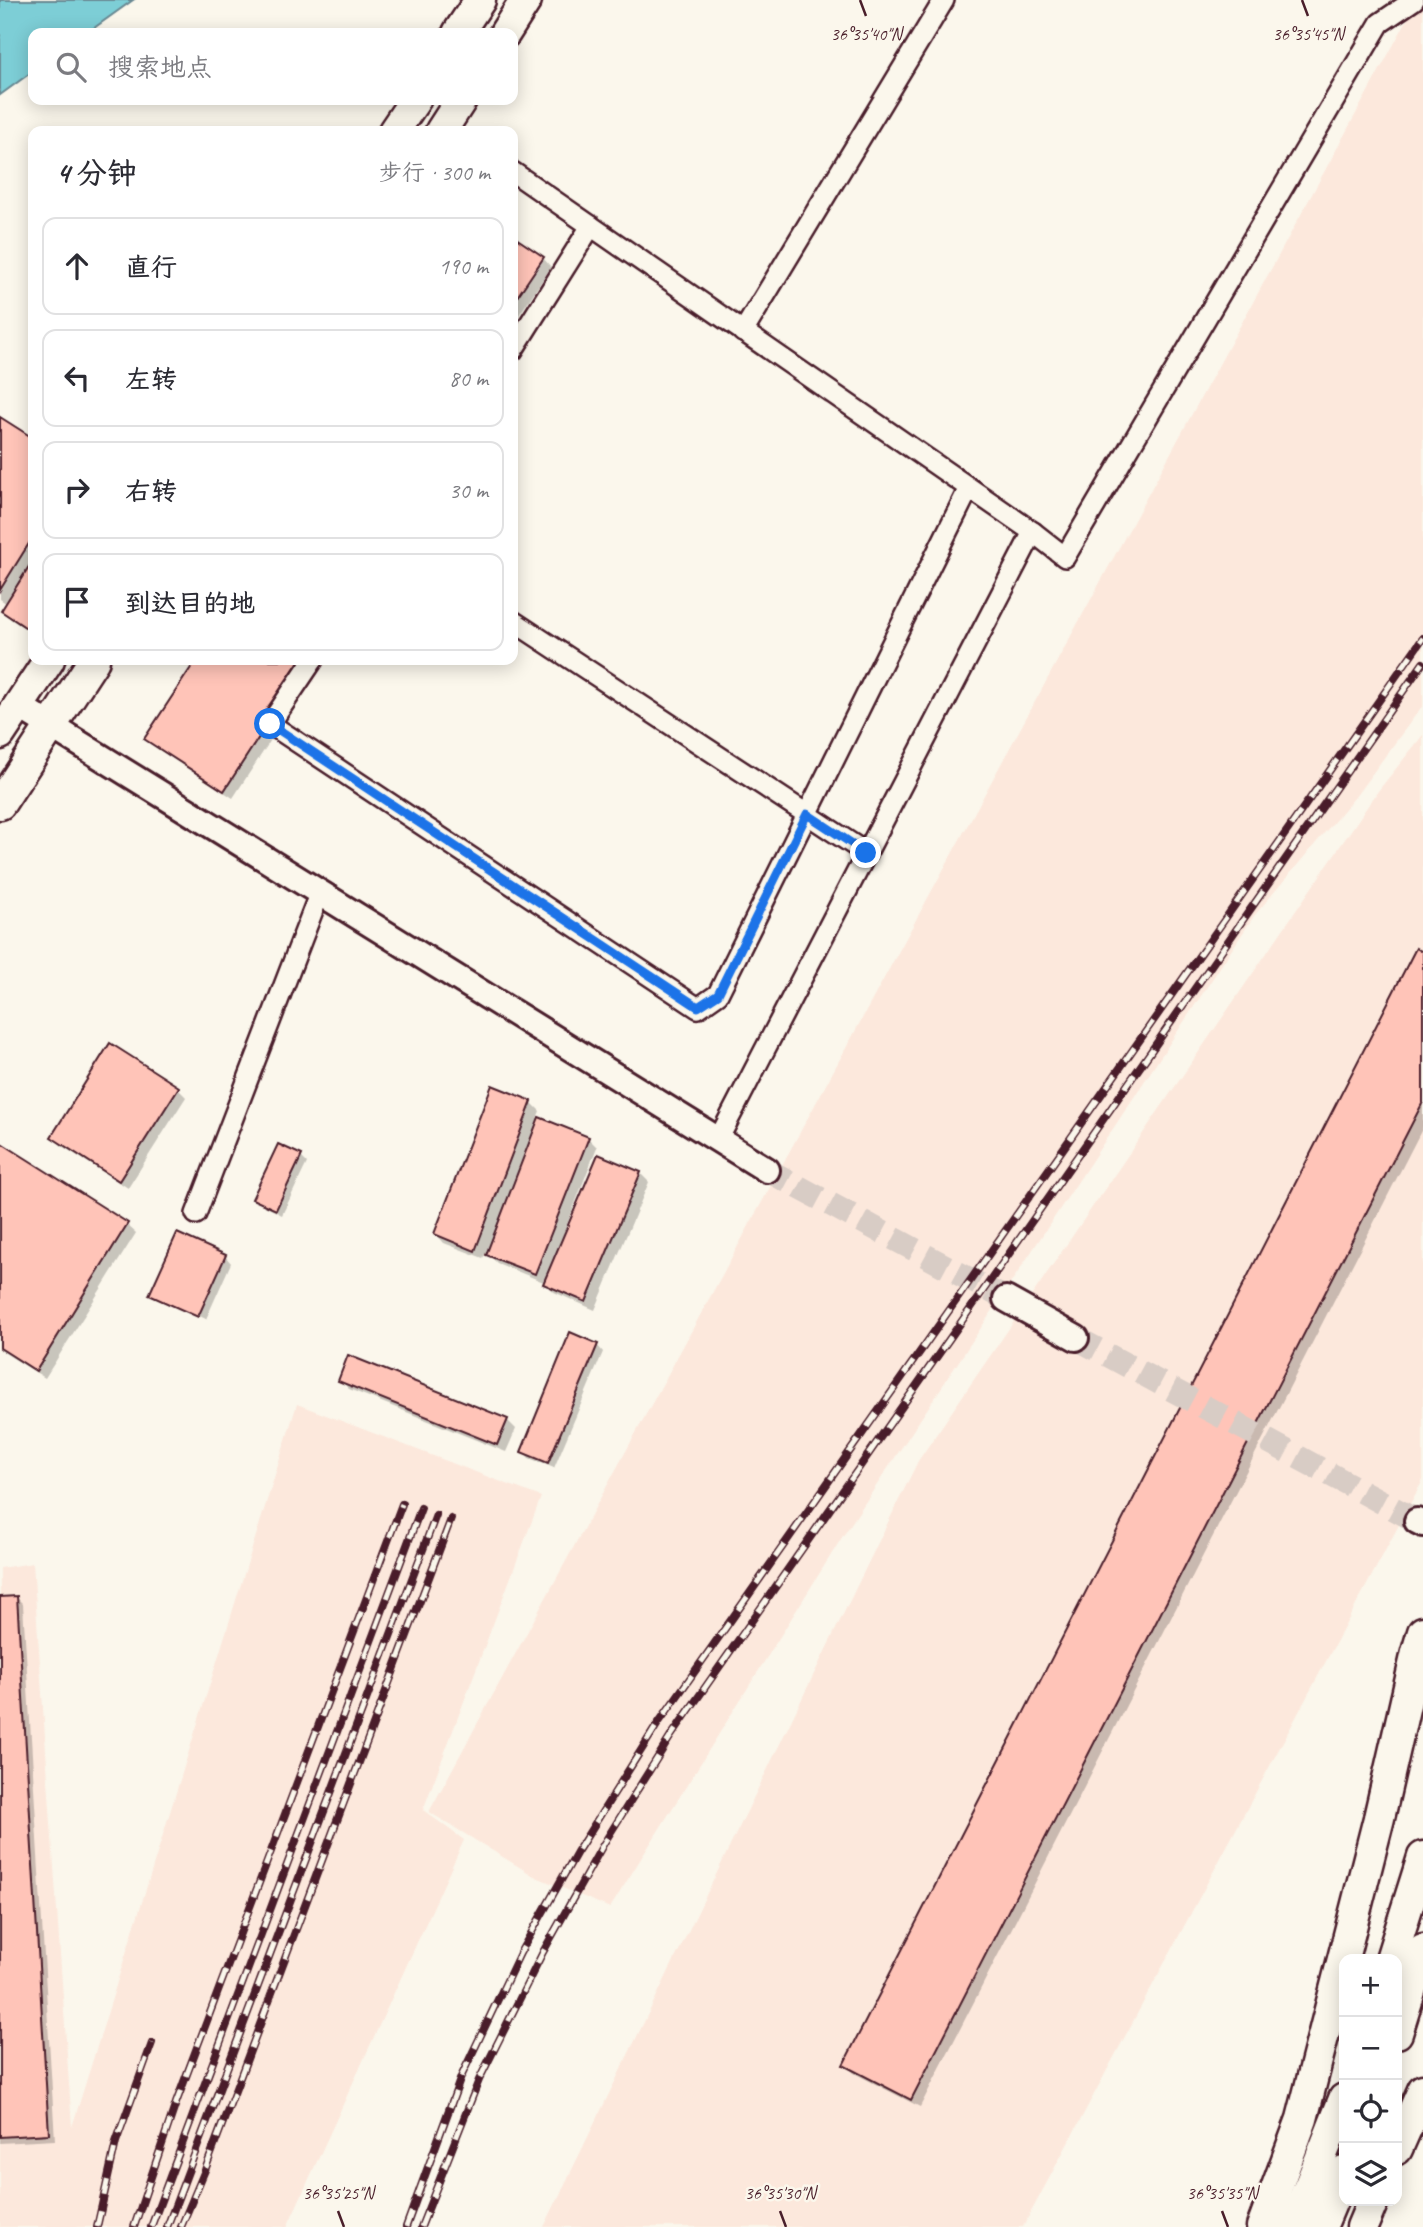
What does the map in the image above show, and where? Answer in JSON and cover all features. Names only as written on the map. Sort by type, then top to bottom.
[{"type":"highway","points":[[461,28],[480,0]]},
{"type":"highway","points":[[508,28],[526,0]]},
{"type":"highway","points":[[397,126],[412,105]]},
{"type":"highway","points":[[448,126],[458,105]]},
{"type":"highway","points":[[0,734],[46,665]]},
{"type":"highway","points":[[0,804],[91,665]]},
{"type":"highway","points":[[1262,2227],[1302,2119],[1379,1818],[1423,1632]]},
{"type":"highway","points":[[1393,1954],[1423,1857]]},
{"type":"highway","points":[[1402,2018],[1423,1949]]},
{"type":"highway","points":[[1400,2143],[1423,2090]]},
{"type":"highway","points":[[1291,2227],[1339,2112]]},
{"type":"highway","points":[[1321,2227],[1339,2184]]},
{"type":"highway","points":[[1362,2227],[1371,2206]]},
{"type":"main road","points":[[19,706],[767,1170]]},
{"type":"main road","points":[[1006,1299],[1076,1338]]},
{"type":"street","points":[[743,332],[944,0]]},
{"type":"street","points":[[518,175],[1033,532],[1065,557],[1380,23],[1414,0]]},
{"type":"street","points":[[518,342],[591,226]]},
{"type":"street","points":[[310,665],[270,724],[698,1007],[718,994],[969,488]]},
{"type":"street","points":[[718,1140],[1033,532]]},
{"type":"street","points":[[518,624],[866,853]]},
{"type":"street","points":[[197,1214],[320,892]]},
{"type":"shaded area","points":[[1418,0],[1423,0],[1423,705],[1355,797],[1254,916],[841,1539],[610,1908],[534,1876],[429,1812]]},
{"type":"shaded area","points":[[1423,735],[1423,1480],[1023,2227],[544,2227],[918,1461],[1378,791]]},
{"type":"shaded area","points":[[297,1404],[541,1497],[423,1810],[464,1840],[287,2227],[0,2227],[0,1568],[33,1563],[72,2127]]},
{"type":"water","points":[[0,0],[133,0],[94,28],[28,28],[28,75],[0,95]]},
{"type":"building","points":[[518,239],[544,257],[518,296]]},
{"type":"building","points":[[0,417],[28,435],[28,545],[0,590]]},
{"type":"building","points":[[28,568],[28,629],[1,611]]},
{"type":"building","points":[[193,665],[306,665],[224,791],[144,739]]},
{"type":"building","points":[[1416,948],[1423,952],[1423,1102],[911,2100],[843,2065]]},
{"type":"building","points":[[110,1043],[179,1087],[119,1181],[51,1137]]},
{"type":"building","points":[[492,1085],[532,1101],[475,1251],[434,1234]]},
{"type":"building","points":[[539,1117],[589,1137],[535,1274],[486,1255]]},
{"type":"building","points":[[0,1142],[128,1223],[36,1371],[0,1348]]},
{"type":"building","points":[[278,1144],[302,1155],[276,1210],[252,1199]]},
{"type":"building","points":[[598,1154],[641,1172],[586,1302],[543,1284]]},
{"type":"building","points":[[177,1233],[226,1255],[198,1317],[149,1295]]},
{"type":"building","points":[[570,1332],[598,1344],[548,1463],[521,1452]]},
{"type":"building","points":[[348,1355],[508,1419],[497,1445],[338,1381]]},
{"type":"building","points":[[17,1596],[49,2134],[0,2137],[0,1597]]},
{"type":"tunnel","points":[[767,1170],[1006,1299]]},
{"type":"tunnel","points":[[1076,1338],[1417,1521]]},
{"type":"railway","points":[[406,2227],[461,2077],[520,1953],[577,1852],[657,1725],[1423,638]]},
{"type":"railway","points":[[421,2227],[479,2080],[543,1952],[604,1843],[671,1736],[1423,663]]},
{"type":"railway","points":[[134,2227],[176,2103],[402,1504]]},
{"type":"railway","points":[[151,2227],[421,1508]]},
{"type":"railway","points":[[167,2227],[436,1515]]},
{"type":"railway","points":[[181,2227],[205,2170],[451,1519]]},
{"type":"railway","points":[[97,2227],[116,2142],[152,2043]]},
{"type":"route","points":[[270,724],[698,1007],[718,994],[807,814],[866,853]]}]
